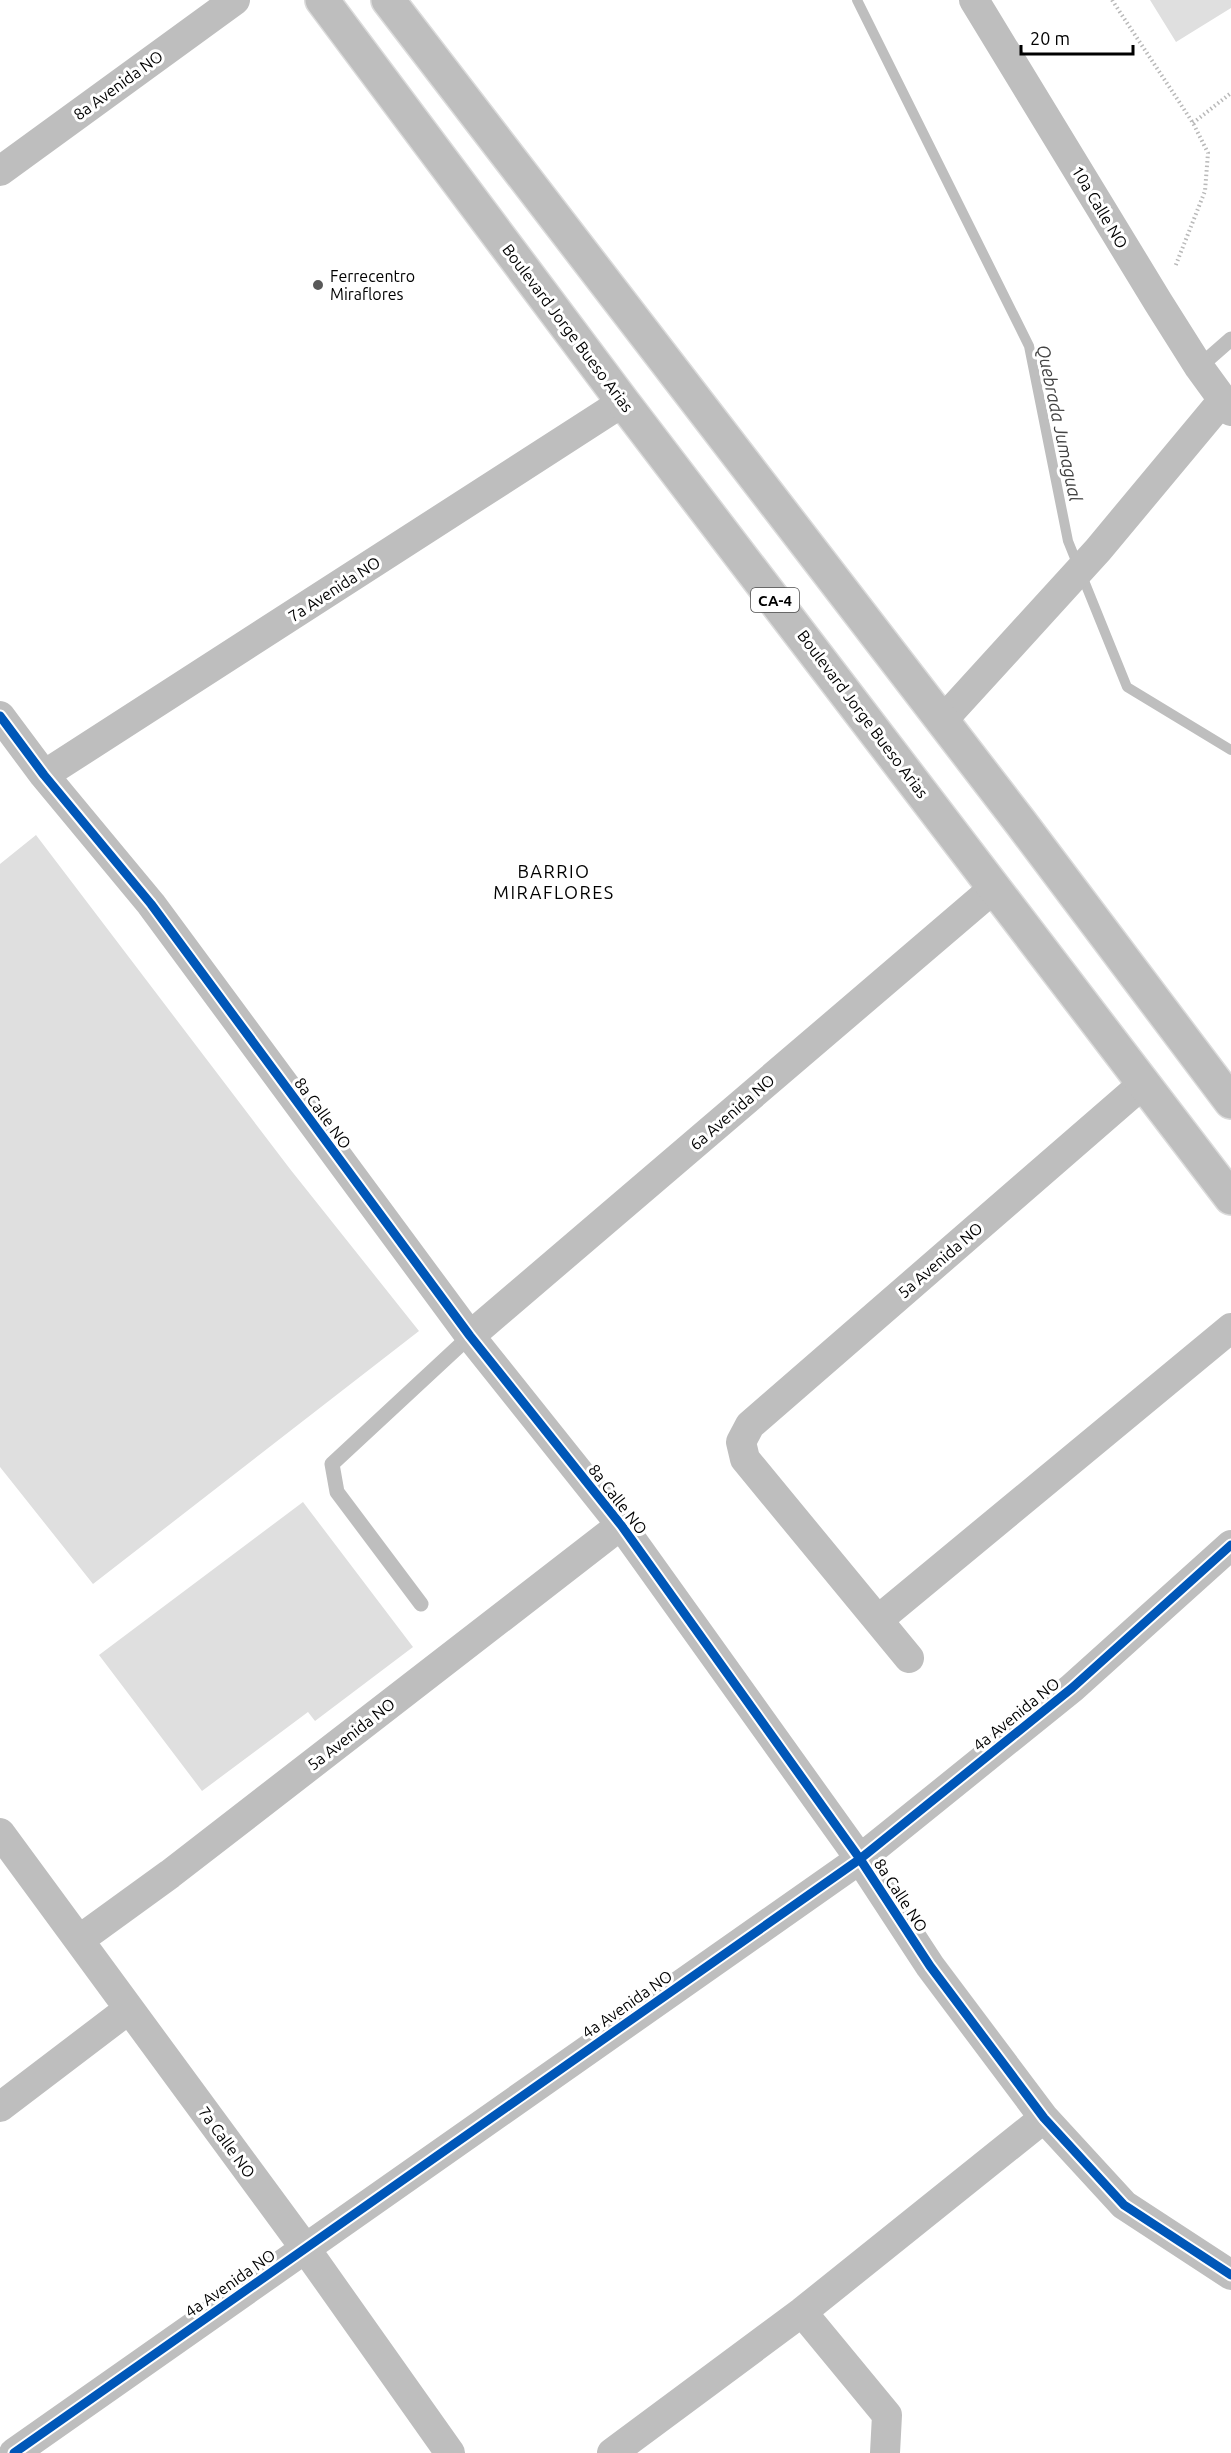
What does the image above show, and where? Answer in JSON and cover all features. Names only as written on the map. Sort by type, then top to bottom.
[{"type":"main road","name":"Boulevard Jorge Bueso Arias","points":[[322,0],[623,402],[1231,1198]]},
{"type":"main road","points":[[388,0],[942,721],[1231,1102]]},
{"type":"street","name":"8a Avenida NO","points":[[0,171],[235,0]]},
{"type":"street","name":"10a Calle NO","points":[[974,0],[1158,303],[1198,367],[1227,406]]},
{"type":"street","name":"7a Avenida NO","points":[[44,775],[623,402]]},
{"type":"street","points":[[942,721],[1227,406]]},
{"type":"street","name":"8a Calle NO","points":[[6,735],[44,775],[151,904],[470,1336],[621,1525],[860,1859],[930,1966],[1044,2118],[1124,2205],[1231,2275]]},
{"type":"street","name":"6a Avenida NO","points":[[470,1336],[994,888]]},
{"type":"street","name":"5a Avenida NO","points":[[878,1620],[745,1459],[741,1442],[750,1425],[1144,1083]]},
{"type":"street","points":[[909,1659],[878,1620],[1231,1328]]},
{"type":"street","name":"5a Avenida NO","points":[[79,1941],[170,1874],[621,1525]]},
{"type":"street","name":"4a Avenida NO","points":[[14,2453],[860,1859],[1072,1688],[1231,1545]]},
{"type":"street","name":"7a Calle NO","points":[[0,1833],[305,2248],[450,2453]]},
{"type":"street","points":[[0,2107],[129,2009]]},
{"type":"street","points":[[612,2453],[802,2312],[1044,2118]]},
{"type":"street","points":[[802,2312],[887,2415],[885,2453]]},
{"type":"lane","points":[[1198,367],[1231,339]]},
{"type":"lane","points":[[421,1604],[337,1492],[332,1464],[470,1336]]},
{"type":"path","points":[[1112,0],[1193,123],[1208,153],[1205,191],[1182,254],[1158,303]]},
{"type":"path","points":[[1193,123],[1231,93]]},
{"type":"building","points":[[1150,0],[1231,0],[1231,8],[1176,42]]},
{"type":"building","points":[[36,835],[290,1169],[419,1331],[93,1584],[0,1467],[0,864]]},
{"type":"building","points":[[303,1502],[413,1647],[315,1721],[308,1712],[202,1791],[99,1655]]},
{"type":"waterway","name":"Quebrada Jumagual","points":[[857,0],[1029,346],[1068,541],[1127,687],[1231,750]]},
{"type":"cycle path","points":[[0,716],[44,775],[151,904],[470,1336],[621,1525],[860,1859],[930,1966],[1044,2118],[1124,2205],[1231,2275]]},
{"type":"cycle path","points":[[14,2453],[860,1859],[1072,1688],[1231,1545]]},
{"type":"place","name":"Ferrecentro Miraflores","points":[[318,285]]},
{"type":"district","name":"BARRIO MIRAFLORES","points":[[554,881]]}]
